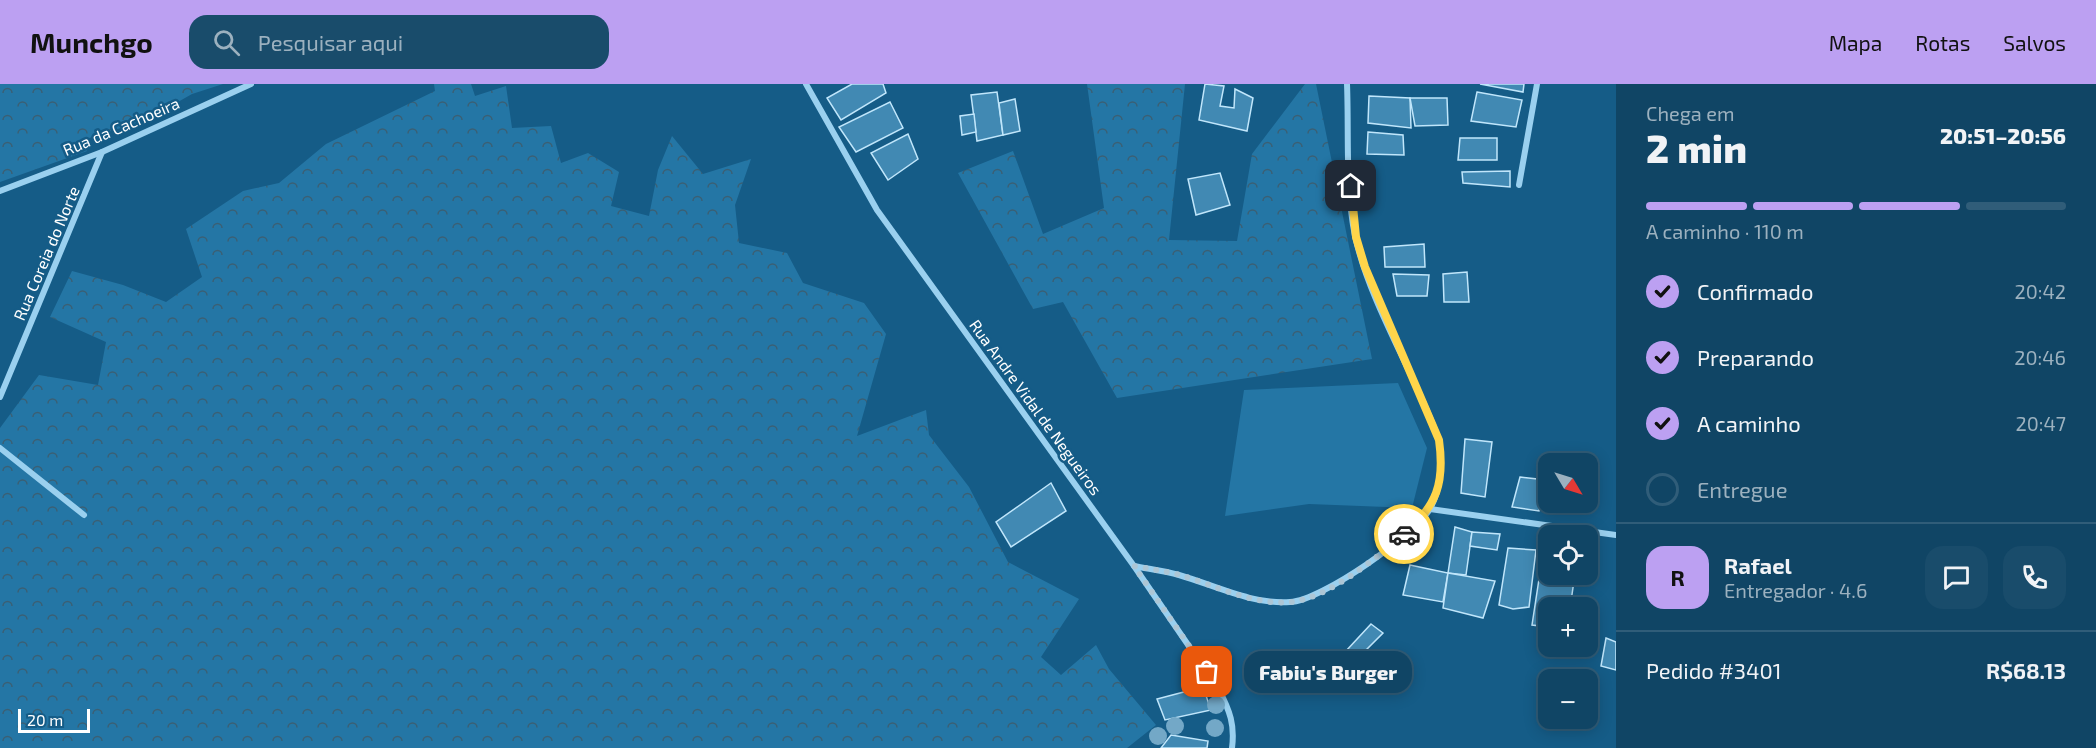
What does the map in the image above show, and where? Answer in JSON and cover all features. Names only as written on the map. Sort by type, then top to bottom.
[{"type":"street","name":"Rua da Cachoeira","points":[[0,191],[102,152],[251,84]]},
{"type":"street","name":"Rua Andre Vidal de Negueiros","points":[[806,84],[877,210],[1134,566],[1230,710],[1234,728],[1232,748]]},
{"type":"street","points":[[1134,566],[1179,575],[1264,601],[1290,603],[1309,598],[1331,588],[1386,550],[1430,509],[1438,489],[1442,459],[1439,440],[1365,267],[1356,237],[1351,209],[1347,84]]},
{"type":"street","points":[[1519,185],[1537,84]]},
{"type":"street","name":"Rua Coreia do Norte","points":[[0,397],[102,152]]},
{"type":"street","points":[[0,447],[84,515]]},
{"type":"street","points":[[1430,509],[1528,525],[1616,535]]},
{"type":"green space","points":[[0,84],[223,84],[192,94],[146,120],[89,138],[87,151],[0,182]]},
{"type":"green space","points":[[434,84],[471,84],[475,96],[506,86],[512,128],[551,126],[561,163],[588,153],[619,172],[611,206],[649,216],[658,170],[672,136],[703,174],[751,159],[735,205],[739,243],[787,253],[803,283],[864,303],[886,334],[857,436],[926,410],[929,435],[969,487],[1008,562],[1079,599],[1041,657],[1061,675],[1096,645],[1109,669],[1156,725],[1127,748],[0,748],[0,428],[39,375],[98,385],[106,342],[50,317],[72,271],[123,285],[166,302],[202,277],[186,229],[243,191],[279,183],[326,144],[435,91]]},
{"type":"green space","points":[[1087,84],[1185,84],[1169,240],[1237,241],[1252,154],[1305,84],[1316,84],[1372,359],[1117,398],[1063,302],[1033,309],[958,173],[1013,151],[1043,234],[1104,208]]},
{"type":"green space","points":[[1398,383],[1427,448],[1412,508],[1309,504],[1225,516],[1244,390]]},
{"type":"building","points":[[852,84],[883,84],[886,93],[841,120],[827,98]]},
{"type":"building","points":[[1205,84],[1224,86],[1220,106],[1234,108],[1235,89],[1253,98],[1247,131],[1199,120]]},
{"type":"building","points":[[1480,84],[1524,84],[1523,92]]},
{"type":"building","points":[[997,92],[1003,135],[977,141],[971,95]]},
{"type":"building","points":[[1477,92],[1522,100],[1516,127],[1471,121]]},
{"type":"building","points":[[1369,96],[1410,98],[1411,128],[1368,123]]},
{"type":"building","points":[[1410,98],[1447,98],[1448,125],[1415,126]]},
{"type":"building","points":[[1015,99],[1020,131],[1003,135],[999,103]]},
{"type":"building","points":[[890,102],[903,128],[856,152],[839,127]]},
{"type":"building","points":[[974,114],[976,132],[962,135],[960,116]]},
{"type":"building","points":[[1368,132],[1403,135],[1404,155],[1367,154]]},
{"type":"building","points":[[908,134],[918,159],[888,180],[871,153]]},
{"type":"building","points":[[1460,138],[1497,138],[1497,160],[1458,160]]},
{"type":"building","points":[[1510,171],[1510,187],[1463,183],[1462,172]]},
{"type":"building","points":[[1220,173],[1230,205],[1196,215],[1188,179]]},
{"type":"building","points":[[1424,244],[1425,267],[1385,267],[1384,247]]},
{"type":"building","points":[[1467,272],[1469,302],[1444,302],[1443,274]]},
{"type":"building","points":[[1393,274],[1429,275],[1427,296],[1397,296]]},
{"type":"building","points":[[1465,439],[1492,442],[1485,497],[1461,493]]},
{"type":"building","points":[[1520,477],[1538,479],[1538,511],[1512,507]]},
{"type":"building","points":[[1051,483],[1066,511],[1011,547],[996,522]]},
{"type":"building","points":[[1455,527],[1472,532],[1466,575],[1448,573]]},
{"type":"building","points":[[1472,532],[1500,534],[1497,550],[1470,546]]},
{"type":"building","points":[[1508,548],[1536,550],[1529,607],[1513,609],[1499,605]]},
{"type":"building","points":[[1410,565],[1448,573],[1443,602],[1403,595]]},
{"type":"building","points":[[1448,573],[1495,581],[1483,618],[1443,608]]},
{"type":"building","points":[[1538,585],[1573,585],[1572,597],[1538,597],[1538,626],[1532,625]]},
{"type":"building","points":[[1371,624],[1383,633],[1357,659],[1346,651]]},
{"type":"building","points":[[1606,638],[1616,642],[1616,670],[1601,666]]},
{"type":"building","points":[[1203,687],[1211,710],[1165,720],[1157,699]]},
{"type":"building","points":[[1171,735],[1208,741],[1207,748],[1161,748]]},
{"type":"way so far","points":[[1207,672],[1134,566],[1179,575],[1264,601],[1290,603],[1309,598],[1331,588],[1386,550],[1404,534]]},
{"type":"place","name":"Fabiu's Burger","points":[[1207,672]]},
{"type":"route","points":[[1351,186],[1351,209],[1365,267],[1430,414],[1439,440],[1442,459],[1438,489],[1430,509],[1404,534]]}]
